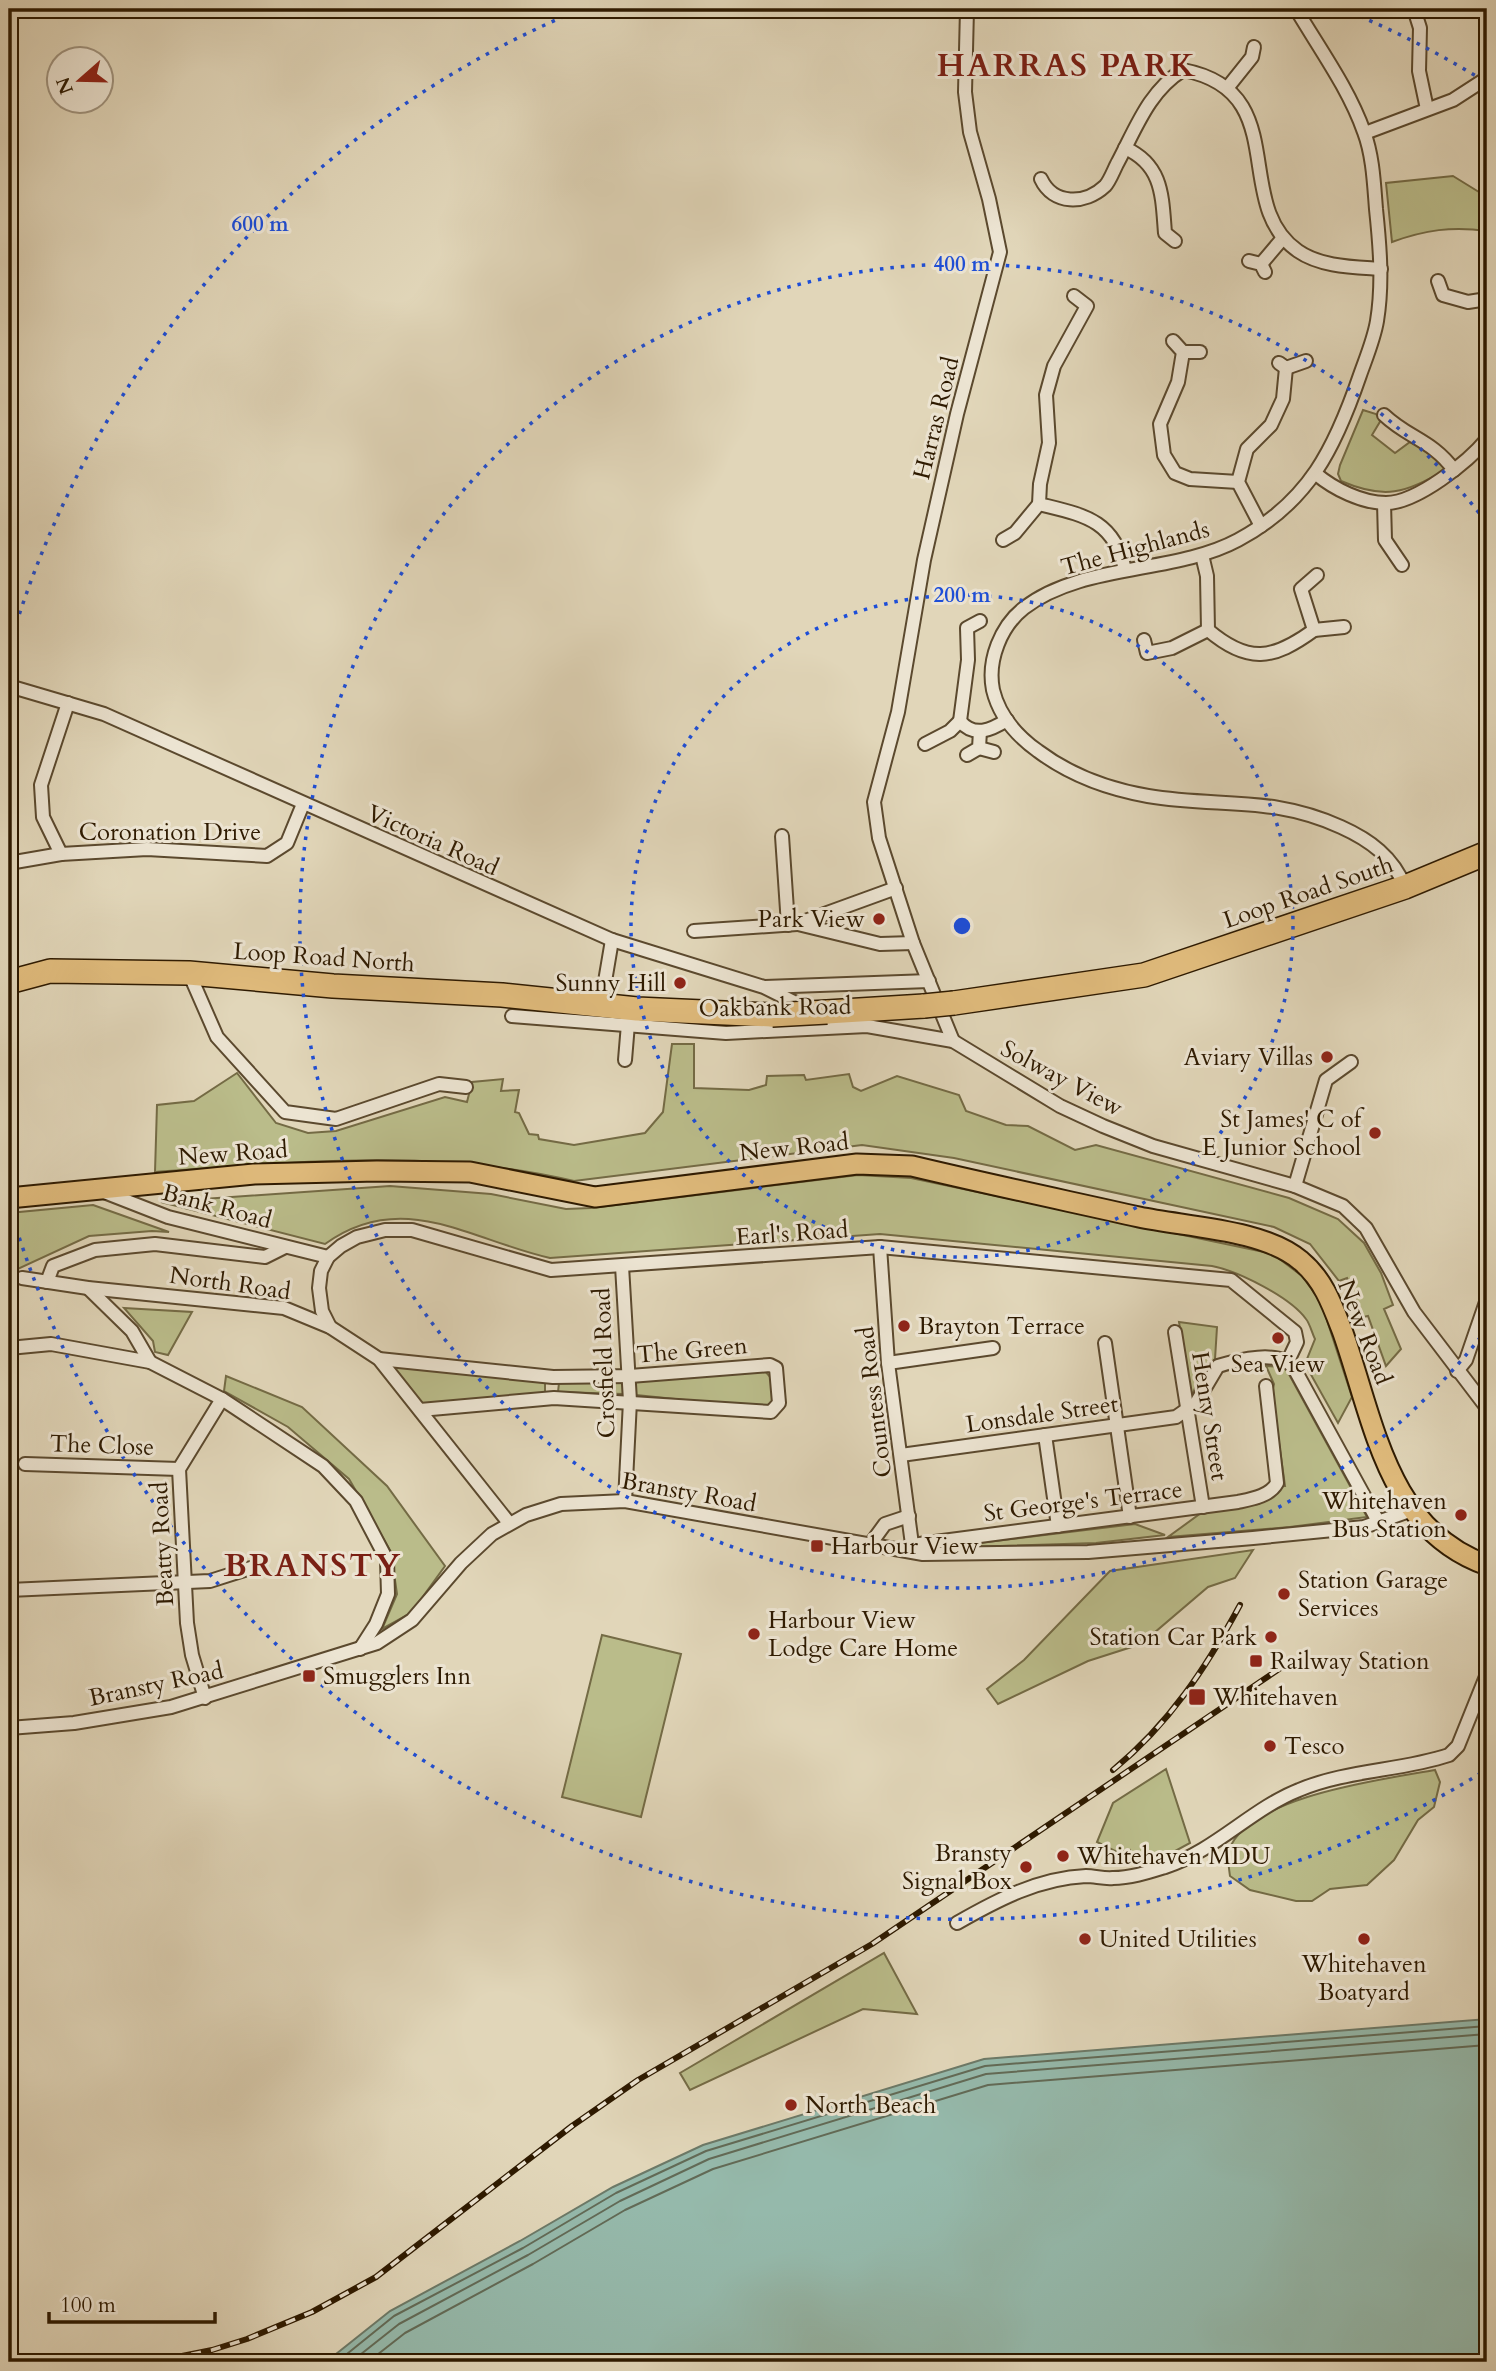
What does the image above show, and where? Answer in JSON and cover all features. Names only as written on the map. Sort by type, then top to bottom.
[{"type":"highway","name":"Loop Road South","points":[[924,1006],[1144,975],[1405,887],[1487,853]]},
{"type":"highway","name":"Loop Road North","points":[[9,982],[50,971],[189,973],[333,986],[502,995],[601,1005],[632,1017],[772,1015],[835,1019],[924,1006]]},
{"type":"main road","name":"New Road","points":[[9,1198],[254,1174],[377,1171],[470,1172],[595,1197],[805,1169],[884,1164],[912,1166],[1140,1217],[1244,1236],[1283,1249],[1300,1259],[1320,1282],[1332,1303],[1386,1468],[1412,1510],[1437,1538],[1466,1557],[1487,1565]]},
{"type":"street","name":"Harras Road","points":[[896,888],[875,820],[876,791],[898,712],[924,560],[957,414],[1000,253],[989,199],[970,132],[965,92],[967,9]]},
{"type":"street","name":"The Highlands","points":[[1296,9],[1365,133],[1373,175],[1381,270],[1377,324],[1346,416],[1316,474],[1298,497],[1261,526],[1237,541],[1202,555],[1125,570],[1056,591],[1024,607],[1005,628],[995,650],[992,677],[998,704],[1007,720],[1030,746],[1051,761],[1112,788],[1151,796],[1271,804],[1309,813],[1366,838],[1398,868],[1405,887]]},
{"type":"street","points":[[1414,9],[1420,28],[1419,71],[1427,109]]},
{"type":"street","points":[[1228,87],[1256,57]]},
{"type":"street","points":[[1041,179],[1048,198],[1080,200],[1105,186],[1143,112],[1167,80],[1183,70],[1199,73],[1228,87],[1252,125],[1266,205],[1283,238],[1300,253],[1337,265],[1381,270]]},
{"type":"street","points":[[1365,133],[1453,100],[1487,78]]},
{"type":"street","points":[[1125,148],[1141,155],[1157,175],[1165,237]]},
{"type":"street","points":[[1258,266],[1283,238]]},
{"type":"street","points":[[1438,281],[1439,300],[1468,302],[1487,299]]},
{"type":"street","points":[[1003,540],[1016,535],[1039,504],[1040,484],[1049,443],[1046,395],[1054,366],[1092,305],[1074,296]]},
{"type":"street","points":[[1173,341],[1183,352],[1200,352]]},
{"type":"street","points":[[1183,352],[1178,382],[1160,425],[1164,455],[1175,474],[1190,479],[1238,482]]},
{"type":"street","points":[[1261,526],[1238,482],[1247,449],[1271,425],[1283,400],[1282,365],[1306,361]]},
{"type":"street","points":[[1384,415],[1397,427],[1422,439],[1441,453],[1454,470]]},
{"type":"street","points":[[1389,439],[1397,427]]},
{"type":"street","points":[[1316,474],[1330,485],[1351,495],[1384,503],[1415,495],[1454,470],[1487,439]]},
{"type":"street","points":[[1384,503],[1385,540],[1399,548],[1402,565]]},
{"type":"street","points":[[1039,504],[1082,514],[1108,530],[1121,551],[1125,570]]},
{"type":"street","points":[[1202,555],[1207,576],[1208,630],[1228,647],[1259,657],[1292,646],[1314,630],[1344,627]]},
{"type":"street","points":[[1314,630],[1295,589],[1317,575]]},
{"type":"street","points":[[925,744],[950,731],[960,721],[968,660],[965,625],[980,621]]},
{"type":"street","points":[[1144,651],[1172,648],[1208,630]]},
{"type":"street","name":"Victoria Road","points":[[9,686],[104,714],[612,940],[764,987],[835,1019]]},
{"type":"street","points":[[61,854],[43,817],[41,785],[68,704]]},
{"type":"street","points":[[960,721],[967,729],[980,731],[1007,720]]},
{"type":"street","points":[[979,748],[980,731]]},
{"type":"street","points":[[967,755],[979,748],[994,752]]},
{"type":"street","name":"Coronation Drive","points":[[9,863],[61,854],[147,849],[267,856],[287,843],[303,804]]},
{"type":"street","points":[[782,836],[793,924]]},
{"type":"street","points":[[694,931],[793,924],[896,888],[913,943],[953,1041]]},
{"type":"street","points":[[793,924],[880,944],[913,943]]},
{"type":"street","points":[[601,1005],[612,940]]},
{"type":"street","points":[[189,973],[217,1037],[285,1112],[336,1119],[439,1084],[466,1087]]},
{"type":"street","points":[[764,987],[929,981]]},
{"type":"street","name":"Oakbank Road","points":[[512,1016],[632,1017],[726,1033],[835,1019],[953,1041]]},
{"type":"street","points":[[625,1060],[632,1017]]},
{"type":"street","name":"Solway View","points":[[953,1041],[1060,1106],[1153,1146],[1295,1186],[1343,1206],[1354,1214],[1371,1235],[1414,1312],[1487,1408]]},
{"type":"street","points":[[1295,1186],[1326,1080],[1351,1062]]},
{"type":"street","name":"Bank Road","points":[[97,1189],[168,1217],[328,1257]]},
{"type":"street","name":"Earl's Road","points":[[328,1257],[357,1237],[385,1230],[412,1230],[551,1270],[880,1247],[1231,1280],[1294,1332],[1297,1342],[1288,1361]]},
{"type":"street","points":[[47,1282],[53,1266],[95,1250],[155,1244],[265,1257],[285,1247]]},
{"type":"street","name":"Countess Road","points":[[880,1247],[888,1363],[913,1549]]},
{"type":"street","points":[[328,1257],[321,1270],[318,1288],[322,1311],[330,1327]]},
{"type":"street","name":"Crosfield Road","points":[[622,1266],[630,1376],[625,1501]]},
{"type":"street","name":"North Road","points":[[22,1278],[88,1288],[284,1308],[330,1327],[379,1359],[509,1523]]},
{"type":"street","points":[[88,1288],[132,1331],[150,1362]]},
{"type":"street","points":[[1457,1371],[1466,1360],[1487,1299]]},
{"type":"street","name":"Henry Street","points":[[1175,1332],[1203,1507]]},
{"type":"street","points":[[1105,1343],[1130,1517]]},
{"type":"street","points":[[9,1348],[51,1344],[150,1362],[222,1399],[323,1466],[356,1501],[387,1560],[389,1583],[385,1605],[359,1650]]},
{"type":"street","points":[[888,1363],[993,1348]]},
{"type":"street","name":"The Green","points":[[379,1359],[553,1377],[630,1376],[769,1365],[776,1368],[779,1403],[771,1412],[554,1398],[420,1410]]},
{"type":"street","points":[[1188,1411],[1218,1366],[1257,1359],[1288,1361],[1378,1523]]},
{"type":"street","name":"St George's Terrace","points":[[913,1549],[1259,1497],[1271,1491],[1277,1483],[1266,1386]]},
{"type":"street","name":"Beatty Road","points":[[205,1698],[192,1655],[184,1582],[179,1469],[222,1399]]},
{"type":"street","name":"Lonsdale Street","points":[[901,1455],[1176,1417],[1188,1411]]},
{"type":"street","points":[[1045,1435],[1058,1526]]},
{"type":"street","name":"The Close","points":[[24,1464],[179,1469]]},
{"type":"street","name":"Bransty Road","points":[[9,1728],[140,1713],[205,1698],[359,1650],[396,1633],[412,1620],[476,1548],[509,1523],[561,1504],[603,1499],[625,1501],[869,1546],[1088,1552],[1364,1527],[1412,1510]]},
{"type":"street","points":[[869,1546],[885,1524],[909,1516]]},
{"type":"street","points":[[9,1590],[184,1582],[224,1577],[260,1565]]},
{"type":"street","points":[[957,1923],[999,1899],[1033,1887],[1087,1876],[1113,1878],[1140,1874],[1168,1866],[1216,1841],[1278,1799],[1302,1788],[1449,1755],[1458,1746],[1487,1674]]},
{"type":"green space","points":[[1453,176],[1487,197],[1487,231],[1439,230],[1392,242],[1386,183]]},
{"type":"green space","points":[[1363,410],[1376,414],[1381,420],[1372,435],[1395,453],[1410,442],[1431,452],[1445,470],[1406,489],[1394,491],[1370,491],[1341,481],[1338,474],[1340,465]]},
{"type":"green space","points":[[672,1044],[694,1044],[694,1088],[749,1090],[766,1085],[767,1076],[804,1075],[806,1080],[849,1074],[853,1087],[861,1091],[897,1076],[959,1095],[966,1111],[1006,1125],[1028,1126],[1075,1150],[1096,1145],[1289,1198],[1338,1219],[1364,1243],[1381,1273],[1393,1305],[1384,1309],[1401,1349],[1386,1366],[1368,1316],[1363,1317],[1347,1278],[1339,1281],[1310,1244],[1274,1227],[954,1158],[862,1145],[574,1181],[470,1164],[418,1161],[313,1162],[155,1172],[157,1105],[194,1101],[237,1073],[276,1123],[308,1133],[336,1131],[445,1097],[467,1102],[472,1082],[503,1079],[501,1091],[519,1090],[515,1112],[519,1113],[529,1134],[538,1135],[539,1139],[574,1145],[645,1133],[663,1112]]},
{"type":"green space","points":[[858,1175],[911,1178],[1273,1254],[1302,1276],[1321,1302],[1352,1397],[1338,1423],[1305,1364],[1315,1339],[1306,1319],[1288,1302],[1263,1286],[1212,1266],[880,1234],[550,1258],[437,1223],[409,1219],[382,1220],[354,1228],[325,1244],[161,1202],[390,1186],[491,1194],[566,1209]]},
{"type":"green space","points":[[93,1205],[169,1232],[89,1236],[9,1273],[9,1213]]},
{"type":"green space","points":[[124,1308],[192,1312],[168,1355],[155,1352],[153,1341]]},
{"type":"green space","points":[[1179,1322],[1217,1327],[1215,1359],[1201,1375],[1191,1397]]},
{"type":"green space","points":[[389,1365],[545,1379],[545,1395],[423,1407]]},
{"type":"green space","points":[[1266,1366],[1285,1367],[1367,1517],[1290,1527],[1168,1537],[1201,1513],[1259,1504],[1280,1486],[1285,1486],[1272,1392],[1274,1384]]},
{"type":"green space","points":[[764,1370],[772,1379],[773,1402],[763,1408],[636,1395],[636,1380]]},
{"type":"green space","points":[[226,1376],[302,1407],[387,1486],[445,1566],[411,1613],[382,1629],[397,1594],[391,1552],[349,1479],[288,1427],[224,1391]]},
{"type":"green space","points":[[623,1381],[623,1394],[558,1392],[559,1383]]},
{"type":"green space","points":[[1135,1524],[1165,1535],[1096,1543],[937,1548]]},
{"type":"green space","points":[[1253,1550],[1235,1578],[1208,1587],[1141,1644],[1088,1661],[998,1704],[987,1689],[1024,1660],[1110,1571]]},
{"type":"green space","points":[[602,1635],[681,1654],[641,1817],[562,1797]]},
{"type":"green space","points":[[1166,1769],[1190,1843],[1166,1856],[1137,1864],[1130,1850],[1119,1853],[1097,1842],[1113,1803]]},
{"type":"green space","points":[[1435,1770],[1440,1782],[1434,1807],[1418,1820],[1394,1860],[1367,1885],[1330,1889],[1312,1901],[1296,1901],[1250,1890],[1230,1876],[1229,1850],[1241,1831],[1262,1816],[1289,1803],[1320,1793]]},
{"type":"green space","points":[[884,1953],[917,2014],[863,2009],[690,2090],[680,2073]]},
{"type":"water","points":[[1487,2019],[1487,2362],[326,2362],[390,2311],[613,2187],[703,2145],[984,2059]]},
{"type":"railway","points":[[1113,1770],[1152,1734],[1185,1694],[1240,1605]]},
{"type":"railway","points":[[152,2362],[212,2350],[247,2339],[312,2312],[376,2277],[572,2126],[638,2080],[872,1944],[1282,1667]]},
{"type":"place","name":"Park View","points":[[879,919]]},
{"type":"place","name":"Sunny Hill","points":[[680,983]]},
{"type":"place","name":"Aviary Villas","points":[[1327,1057]]},
{"type":"place","name":"St James' C of E Junior School","points":[[1375,1133]]},
{"type":"place","name":"Brayton Terrace","points":[[904,1326]]},
{"type":"place","name":"Sea View","points":[[1278,1338]]},
{"type":"place","name":"Whitehaven Bus Station","points":[[1461,1515]]},
{"type":"place","name":"Harbour View","points":[[817,1546]]},
{"type":"place","name":"Station Garage Services","points":[[1284,1594]]},
{"type":"place","name":"Harbour View Lodge Care Home","points":[[754,1634]]},
{"type":"place","name":"Station Car Park","points":[[1271,1637]]},
{"type":"place","name":"Railway Station","points":[[1256,1661]]},
{"type":"place","name":"Smugglers Inn","points":[[309,1676]]},
{"type":"place","name":"Whitehaven","points":[[1197,1697]]},
{"type":"place","name":"Tesco","points":[[1270,1746]]},
{"type":"place","name":"Whitehaven MDU","points":[[1063,1856]]},
{"type":"place","name":"Bransty Signal Box","points":[[1026,1867]]},
{"type":"place","name":"United Utilities","points":[[1085,1939]]},
{"type":"place","name":"Whitehaven Boatyard","points":[[1364,1939]]},
{"type":"place","name":"North Beach","points":[[791,2105]]},
{"type":"district","name":"HARRAS PARK","points":[[1067,65]]},
{"type":"district","name":"BRANSTY","points":[[313,1565]]}]
